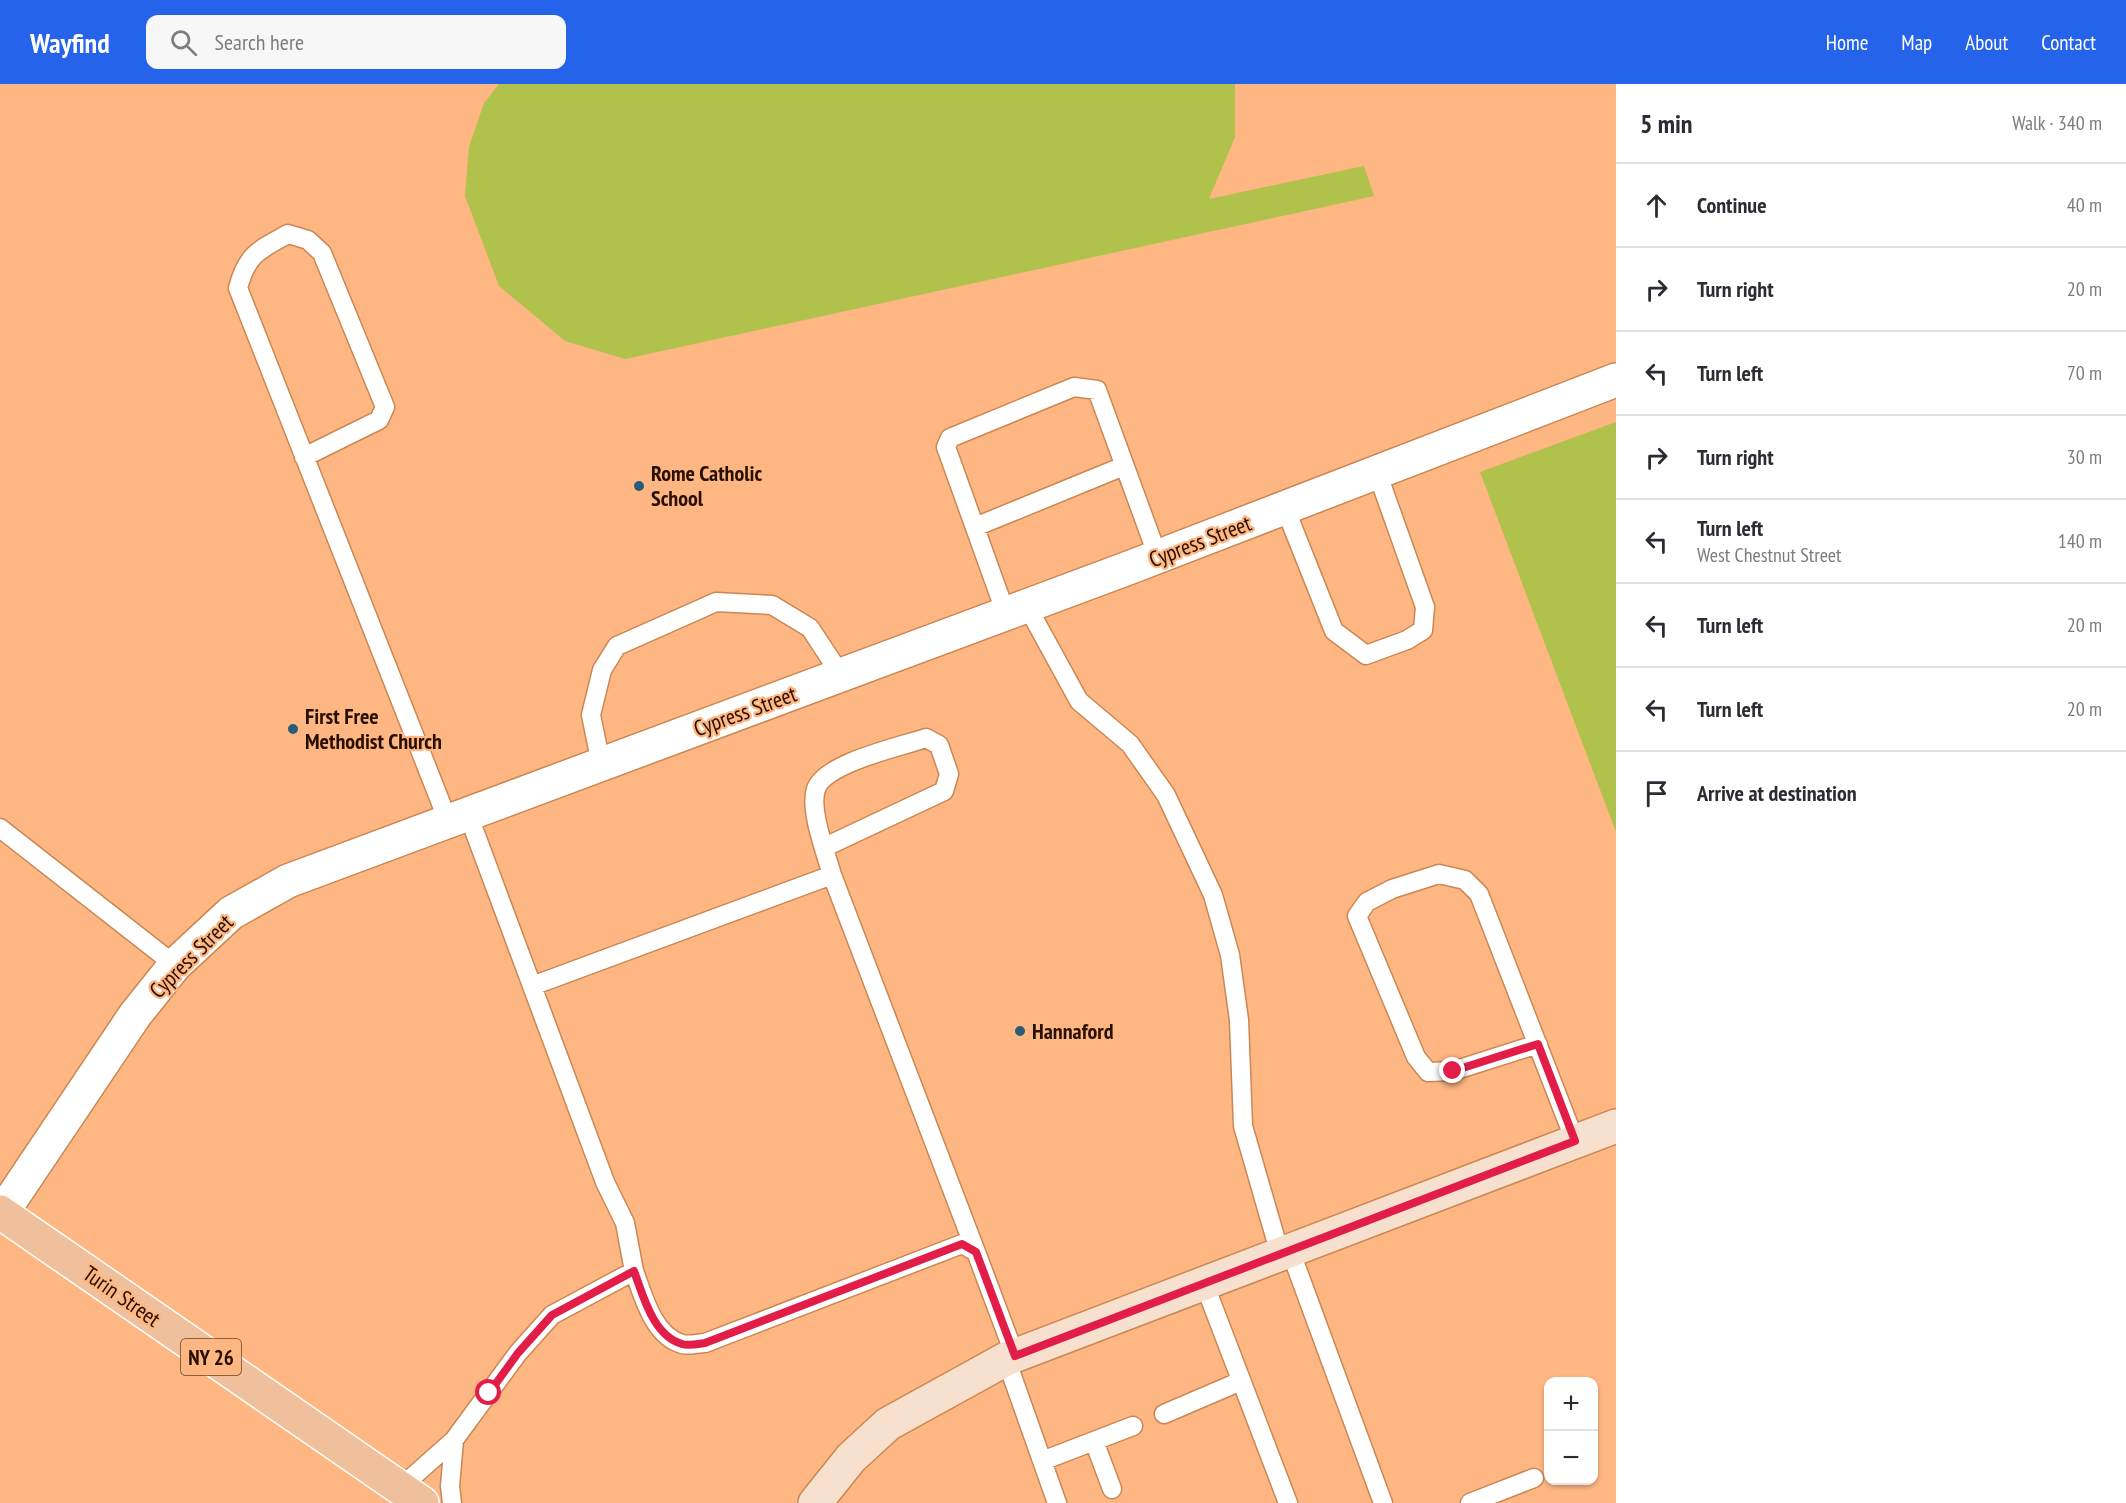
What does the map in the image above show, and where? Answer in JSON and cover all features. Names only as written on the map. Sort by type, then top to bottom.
[{"type":"main road","name":"Turin Street","points":[[1,1212],[411,1496]]},
{"type":"street","name":"Cypress Street","points":[[1,1212],[135,1015],[175,965],[231,913],[288,880],[1158,557],[1616,380]]},
{"type":"street","points":[[823,1501],[851,1458],[888,1424],[1010,1358],[1616,1126]]},
{"type":"lane","points":[[304,457],[379,420],[385,407],[322,253],[308,240],[288,234],[252,254],[242,271],[238,288],[304,457],[532,986],[605,1182],[625,1223],[634,1271],[649,1311],[666,1335],[682,1344],[705,1343],[962,1244],[976,1252]]},
{"type":"lane","points":[[1158,557],[1097,390],[1074,387],[950,438],[946,447],[975,527],[1017,610],[1079,702],[1130,744],[1166,795],[1213,895],[1230,955],[1239,1020],[1243,1126],[1285,1252],[1383,1503]]},
{"type":"lane","points":[[975,527],[1124,466]]},
{"type":"lane","points":[[1285,508],[1334,631],[1366,655],[1407,640],[1422,630],[1425,607],[1377,472]]},
{"type":"lane","points":[[601,764],[591,715],[602,670],[617,646],[716,602],[772,605],[810,628],[841,675]]},
{"type":"lane","points":[[825,847],[944,791],[949,774],[939,745],[926,738],[840,766],[822,778],[815,791],[815,806],[825,847],[832,875],[976,1252],[1057,1503]]},
{"type":"lane","points":[[0,828],[175,965]]},
{"type":"lane","points":[[1538,1044],[1453,1071],[1428,1072],[1416,1057],[1357,916],[1367,902],[1392,890],[1438,874],[1465,880],[1479,894],[1538,1044],[1575,1141]]},
{"type":"lane","points":[[532,986],[832,875]]},
{"type":"lane","points":[[411,1496],[518,1353],[552,1315],[634,1271]]},
{"type":"lane","points":[[1204,1283],[1288,1503]]},
{"type":"lane","points":[[1164,1414],[1241,1382]]},
{"type":"lane","points":[[1042,1461],[1133,1426]]},
{"type":"lane","points":[[452,1503],[450,1486],[454,1440]]},
{"type":"lane","points":[[1094,1441],[1112,1489]]},
{"type":"lane","points":[[1470,1503],[1534,1478]]},
{"type":"green space","points":[[499,84],[1235,84],[1235,137],[1209,199],[1364,166],[1374,196],[625,359],[565,341],[499,286],[465,196],[469,147],[484,103]]},
{"type":"green space","points":[[1616,422],[1616,832],[1480,472]]},
{"type":"place","name":"Rome Catholic School","points":[[639,486]]},
{"type":"place","name":"First Free Methodist Church","points":[[293,729]]},
{"type":"place","name":"Hannaford","points":[[1020,1031]]},
{"type":"route","points":[[489,1393],[518,1353],[552,1315],[598,1293],[634,1271],[649,1311],[666,1335],[682,1344],[705,1343],[962,1244],[976,1252],[1015,1356],[1575,1141],[1538,1044],[1453,1071]]}]
